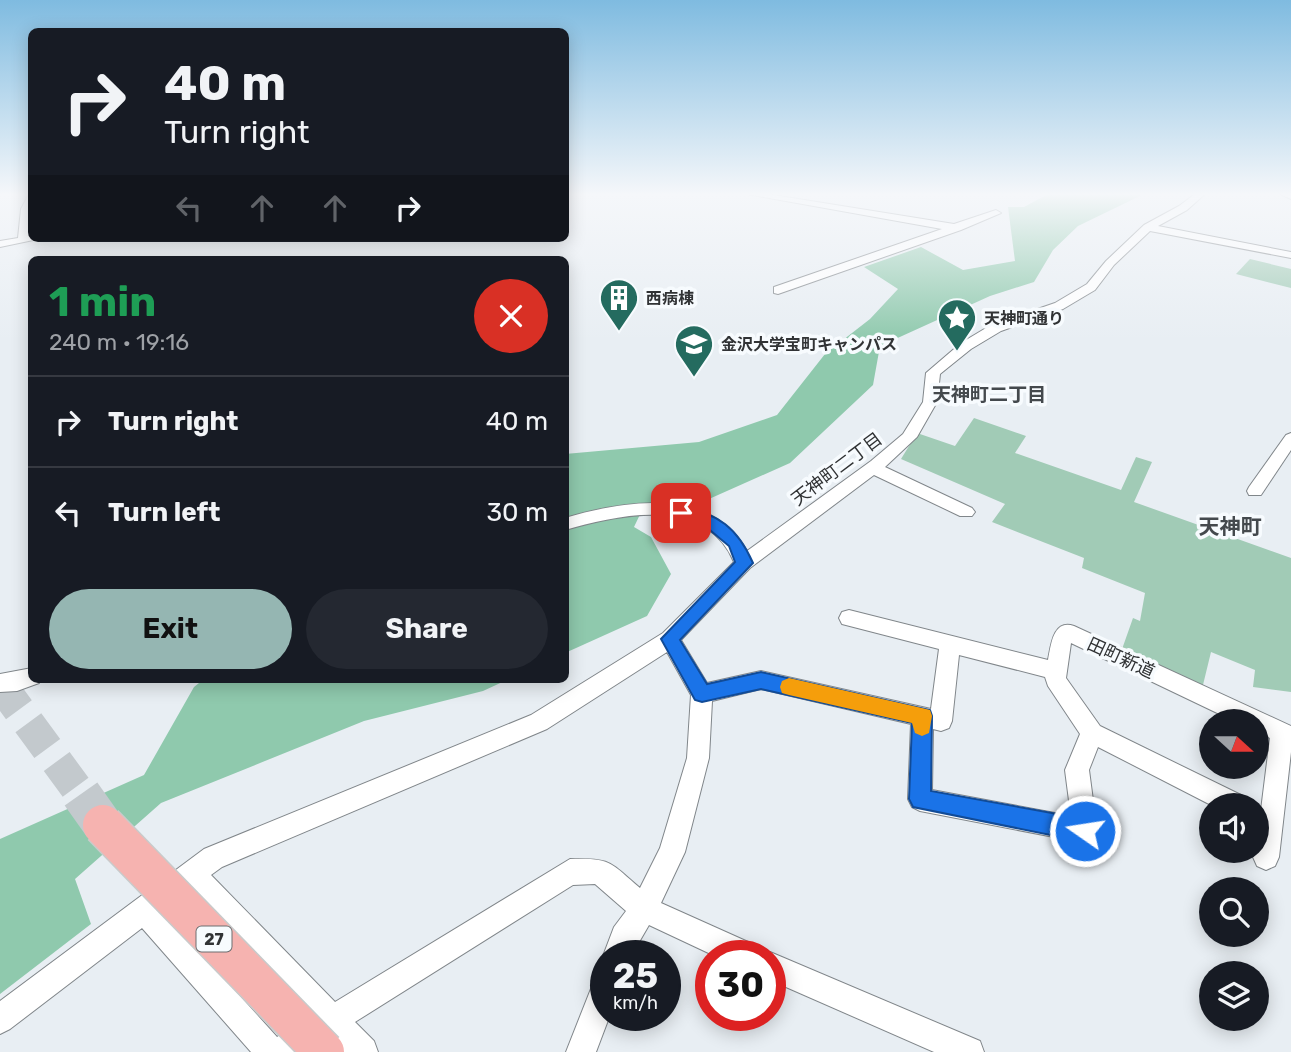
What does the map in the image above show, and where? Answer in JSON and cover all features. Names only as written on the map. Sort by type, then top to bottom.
[{"type":"main road","name":"27","points":[[103,825],[327,1036]]},
{"type":"street","points":[[778,290],[916,243]]},
{"type":"street","name":"天神町二丁目","points":[[0,1019],[213,858],[539,722],[670,639],[744,563],[873,468],[909,437],[930,402],[933,373],[965,346],[996,328],[1059,306],[1091,287],[1110,263],[1131,243]]},
{"type":"street","points":[[1230,243],[1291,255]]},
{"type":"street","points":[[1255,491],[1291,438]]},
{"type":"street","points":[[873,468],[966,512]]},
{"type":"street","points":[[569,523],[591,516],[659,510],[704,516],[736,543],[744,563]]},
{"type":"street","points":[[849,618],[1055,671],[1055,680],[1092,733],[1212,793]]},
{"type":"street","name":"田町新道","points":[[1055,671],[1062,639],[1067,632],[1286,735]]},
{"type":"street","points":[[623,940],[644,909],[672,852],[698,758],[702,694],[670,639]]},
{"type":"street","points":[[702,694],[761,680],[942,721],[950,643]]},
{"type":"street","points":[[0,683],[28,678]]},
{"type":"street","points":[[922,716],[920,799],[1085,831],[1077,770],[1092,733]]},
{"type":"street","points":[[1269,797],[1286,735]]},
{"type":"street","points":[[280,1052],[327,1036],[570,872],[600,871],[644,909],[712,940]]},
{"type":"street","points":[[192,874],[327,1036],[363,1052]]},
{"type":"street","points":[[144,910],[271,1052]]},
{"type":"street","points":[[786,973],[969,1052]]},
{"type":"street","points":[[581,1052],[590,1028]]},
{"type":"green space","points":[[1013,243],[1060,243],[1053,250],[1034,282],[990,296],[880,346],[873,385],[790,463],[709,499],[645,504],[634,527],[651,537],[671,574],[647,616],[569,651],[569,454],[699,442],[777,415],[825,354],[870,319],[898,289],[864,267],[921,247],[963,270],[1015,261]]},
{"type":"green space","points":[[1250,259],[1291,269],[1291,288],[1236,274]]},
{"type":"green space","points":[[974,418],[1026,436],[1015,453],[1121,490],[1136,457],[1152,462],[1134,502],[1291,558],[1291,692],[1253,687],[1255,670],[1211,652],[1202,689],[1121,652],[1133,618],[1140,621],[1145,593],[1082,568],[1084,558],[992,522],[1005,504],[901,459],[917,433],[955,446]]},
{"type":"green space","points":[[199,683],[500,683],[483,691],[364,721],[161,803],[75,879],[91,924],[0,994],[0,839],[144,775],[194,687]]},
{"type":"tunnel","points":[[0,684],[82,796]]},
{"type":"tunnel","points":[[81,794],[103,825]]},
{"type":"slow traffic","points":[[789,687],[922,716],[922,726]]},
{"type":"place","name":"西病棟","points":[[619,332]]},
{"type":"place","name":"天神町通り","points":[[957,352]]},
{"type":"place","name":"金沢大学宝町キャンパス","points":[[694,378]]},
{"type":"district","name":"天神町二丁目","points":[[989,394]]},
{"type":"district","name":"天神町","points":[[1230,527]]},
{"type":"route","points":[[681,513],[704,516],[736,543],[744,563],[670,639],[702,694],[761,680],[922,716],[920,799],[1085,831]]}]
